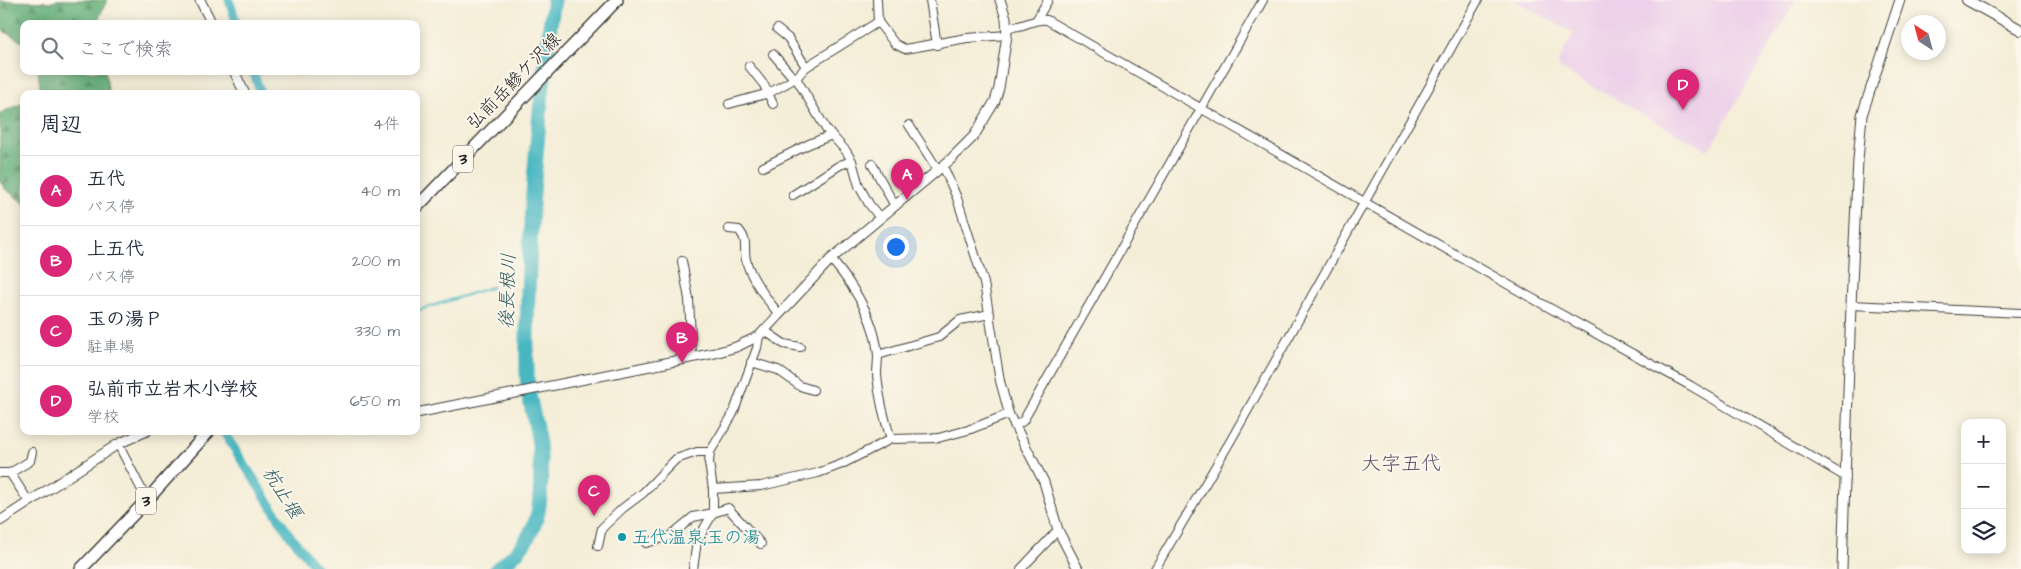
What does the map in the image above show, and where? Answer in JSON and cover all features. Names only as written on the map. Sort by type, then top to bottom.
[{"type":"main road","name":"弘前岳鰺ケ沢線","points":[[420,204],[617,0]]},
{"type":"main road","points":[[1967,0],[2021,30]]},
{"type":"main road","name":"3","points":[[81,569],[205,435]]},
{"type":"street","points":[[200,0],[210,20]]},
{"type":"street","points":[[877,0],[878,22],[895,44],[905,50],[1007,31],[1026,25],[1037,19],[1048,0]]},
{"type":"street","points":[[930,0],[937,45]]},
{"type":"street","points":[[693,569],[697,541],[713,514],[714,489],[709,463],[710,452],[733,414],[762,334],[832,258],[940,168],[974,136],[995,101],[999,88],[1007,31],[1000,0]]},
{"type":"street","points":[[1015,426],[1023,421],[1263,0]]},
{"type":"street","points":[[1155,569],[1236,432],[1478,0]]},
{"type":"street","points":[[1842,569],[1851,305],[1862,115],[1900,0]]},
{"type":"street","points":[[1037,19],[1047,20],[1528,296],[1691,386],[1846,477]]},
{"type":"street","points":[[729,104],[769,93],[796,78],[806,67],[878,22]]},
{"type":"street","points":[[777,29],[788,38],[806,67]]},
{"type":"street","points":[[773,54],[790,74],[796,78],[826,129],[846,150],[852,162],[859,186],[868,204],[880,218]]},
{"type":"street","points":[[749,66],[769,93],[773,104]]},
{"type":"street","points":[[236,75],[243,90]]},
{"type":"street","points":[[909,125],[940,168],[957,198],[984,283],[1000,381],[1009,414],[1044,482],[1058,530],[1078,569]]},
{"type":"street","points":[[763,167],[808,144],[832,135]]},
{"type":"street","points":[[793,195],[840,165],[852,162]]},
{"type":"street","points":[[872,164],[895,206]]},
{"type":"street","points":[[728,230],[739,230],[743,235],[746,244],[746,260],[767,300],[779,314]]},
{"type":"street","points":[[832,258],[857,294],[870,322],[878,355],[877,375],[883,418],[891,439]]},
{"type":"street","points":[[682,261],[689,299],[692,357]]},
{"type":"street","points":[[1851,305],[2021,313]]},
{"type":"street","points":[[878,355],[939,337],[960,320],[990,314]]},
{"type":"street","points":[[420,411],[692,357],[736,347],[762,334]]},
{"type":"street","points":[[762,334],[784,344],[800,347]]},
{"type":"street","points":[[751,362],[778,370],[800,386],[812,390]]},
{"type":"street","points":[[714,489],[761,486],[818,473],[842,464],[891,439],[938,438],[968,430],[1009,414]]},
{"type":"street","points":[[0,521],[118,444],[138,435]]},
{"type":"street","points":[[118,444],[147,500]]},
{"type":"street","points":[[0,472],[10,473],[30,461],[32,452]]},
{"type":"street","points":[[598,546],[602,528],[623,508],[643,493],[676,459],[697,452],[710,452]]},
{"type":"street","points":[[10,473],[30,502]]},
{"type":"street","points":[[646,543],[670,536],[692,517],[713,514],[728,508],[761,544]]},
{"type":"street","points":[[1021,569],[1058,530]]},
{"type":"shaded area","points":[[1514,0],[1796,0],[1708,151],[1561,69],[1558,62],[1574,33]]},
{"type":"green space","points":[[57,0],[107,0],[98,20],[20,20],[20,41],[0,29],[0,1],[54,2]]},
{"type":"green space","points":[[39,75],[106,75],[108,90],[40,90]]},
{"type":"green space","points":[[20,105],[20,200],[4,188],[0,181],[0,113]]},
{"type":"waterway","name":"杭止堰","points":[[229,0],[236,20]]},
{"type":"waterway","name":"後長根川","points":[[497,569],[511,558],[528,537],[536,521],[540,495],[541,469],[539,444],[527,382],[527,311],[536,155],[554,0]]},
{"type":"waterway","name":"杭止堰","points":[[254,75],[260,90]]},
{"type":"waterway","points":[[420,310],[492,287]]},
{"type":"waterway","name":"後長根川","points":[[520,289],[527,288]]},
{"type":"waterway","name":"杭止堰","points":[[226,435],[289,534],[317,569]]},
{"type":"place","name":"弘前市立岩木小学校","points":[[1683,110]]},
{"type":"place","name":"五代","points":[[907,200]]},
{"type":"place","name":"上五代","points":[[682,363]]},
{"type":"place","name":"玉の湯Ｐ","points":[[594,516]]},
{"type":"place","name":"五代温泉;玉の湯","points":[[622,537]]},
{"type":"district","name":"大字五代","points":[[1401,464]]}]
